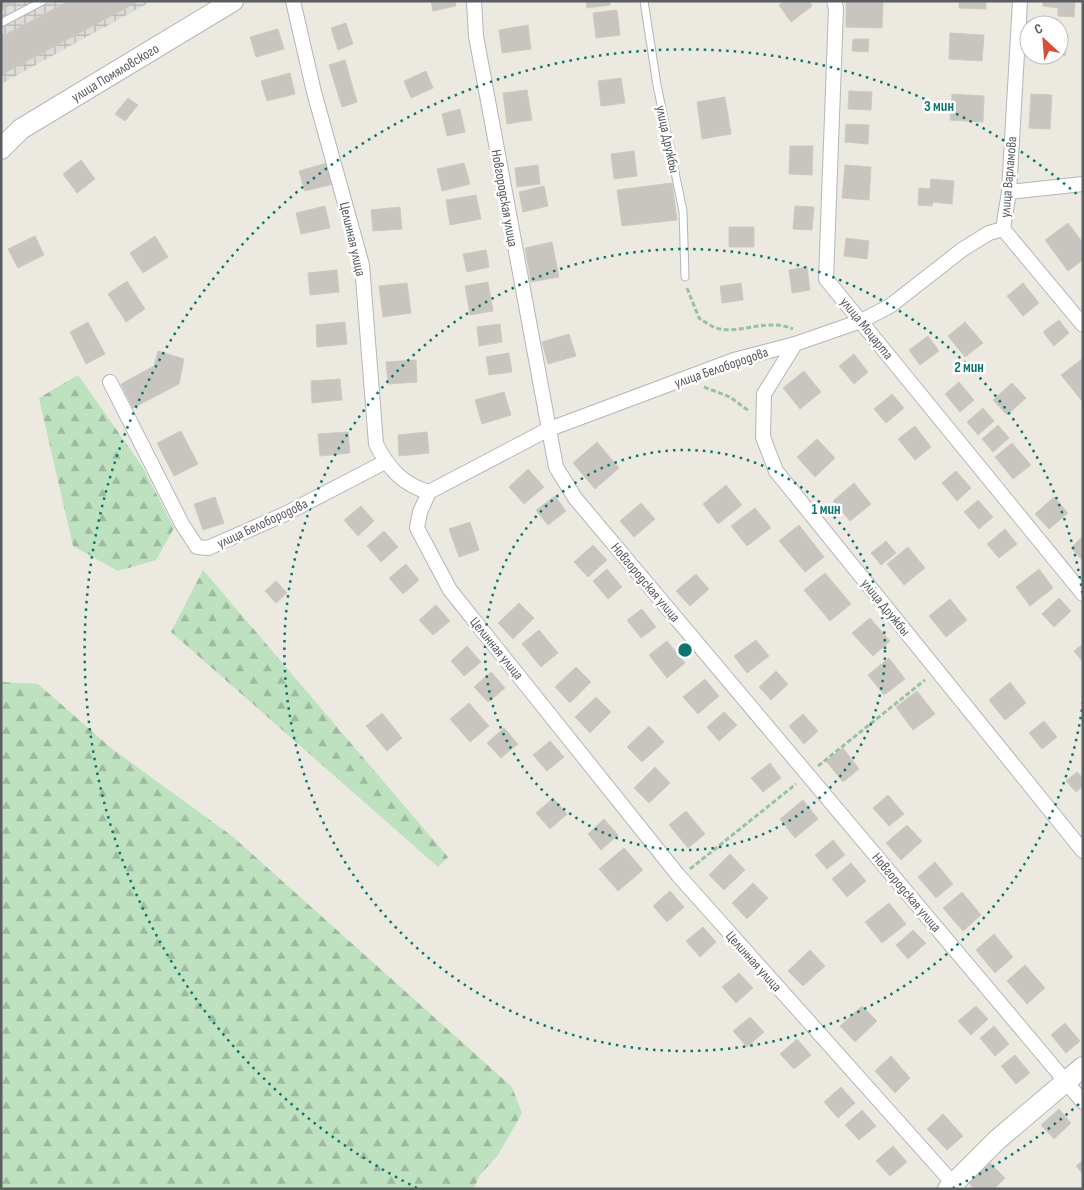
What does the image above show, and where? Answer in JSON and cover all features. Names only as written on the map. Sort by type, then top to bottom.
[{"type":"street","name":"улица Помяловского","points":[[1,149],[21,129],[233,1]]},
{"type":"street","name":"Целинная улица","points":[[293,1],[314,92],[362,265],[373,428],[376,444],[385,462],[403,481],[430,492],[420,512],[417,528],[450,590],[678,875],[953,1187]]},
{"type":"street","name":"Новгородская улица","points":[[474,1],[476,36],[547,430],[556,467],[575,498],[1083,1102]]},
{"type":"street","name":"улица Моцарта","points":[[834,1],[836,8],[826,279],[1083,594]]},
{"type":"street","name":"улица Варламова","points":[[1020,1],[1009,192],[1003,229],[1083,325]]},
{"type":"street","points":[[1009,192],[1083,184]]},
{"type":"street","name":"улица Белобородова","points":[[430,492],[547,430],[734,360],[795,344],[861,322],[890,306],[963,249],[989,233],[1003,229]]},
{"type":"street","name":"улица Дружбы","points":[[795,344],[764,394],[763,437],[776,471],[1083,851]]},
{"type":"street","name":"улица Белобородова","points":[[110,382],[182,524],[197,547],[208,548],[285,514],[385,462]]},
{"type":"street","points":[[953,1187],[997,1140],[1083,1067]]},
{"type":"lane","points":[[1,23],[43,1]]},
{"type":"lane","name":"улица Дружбы","points":[[644,1],[657,86],[683,211],[684,277]]},
{"type":"path","points":[[684,277],[690,299],[699,318],[719,329],[781,323],[810,338]]},
{"type":"path","points":[[681,380],[730,397],[763,422]]},
{"type":"shaded area","points":[[1,1],[152,1],[1,84]]},
{"type":"green space","points":[[78,375],[142,466],[174,528],[156,560],[118,571],[73,546],[39,398]]},
{"type":"green space","points":[[203,570],[448,857],[438,867],[171,632]]},
{"type":"green space","points":[[1,682],[38,684],[111,748],[232,836],[512,1087],[522,1113],[498,1155],[479,1176],[474,1189],[1,1189]]},
{"type":"building","points":[[1,1],[18,1],[1,10]]},
{"type":"building","points":[[69,1],[139,1],[1,75],[1,37]]},
{"type":"building","points":[[431,1],[455,1],[456,6],[433,11]]},
{"type":"building","points":[[586,1],[610,1],[610,5],[587,8]]},
{"type":"building","points":[[784,1],[809,1],[812,6],[791,22],[779,5]]},
{"type":"building","points":[[846,1],[883,1],[882,28],[846,27]]},
{"type":"building","points":[[959,1],[986,1],[986,9],[959,8]]},
{"type":"building","points":[[1043,1],[1075,1],[1074,17],[1058,15],[1058,8],[1043,6]]},
{"type":"building","points":[[617,10],[620,35],[596,38],[593,13]]},
{"type":"building","points":[[346,23],[353,44],[338,50],[331,28]]},
{"type":"building","points":[[528,25],[531,49],[502,53],[499,30]]},
{"type":"building","points":[[278,29],[284,49],[256,57],[250,37]]},
{"type":"building","points":[[950,33],[984,35],[982,61],[949,59]]},
{"type":"building","points":[[853,39],[869,39],[868,52],[852,51]]},
{"type":"building","points":[[345,60],[357,102],[342,107],[329,65]]},
{"type":"building","points":[[426,71],[433,88],[411,98],[404,81]]},
{"type":"building","points":[[290,73],[295,94],[267,101],[261,81]]},
{"type":"building","points":[[621,78],[625,103],[601,106],[598,81]]},
{"type":"building","points":[[527,90],[532,120],[507,124],[503,93]]},
{"type":"building","points":[[849,91],[872,92],[871,110],[848,109]]},
{"type":"building","points":[[952,94],[984,96],[983,122],[950,120]]},
{"type":"building","points":[[1031,94],[1052,95],[1050,129],[1029,128]]},
{"type":"building","points":[[725,97],[731,134],[702,139],[697,102]]},
{"type":"building","points":[[128,98],[138,105],[125,121],[115,114]]},
{"type":"building","points":[[460,109],[465,132],[447,136],[442,114]]},
{"type":"building","points":[[846,124],[869,125],[868,144],[845,142]]},
{"type":"building","points":[[790,146],[813,146],[812,175],[789,174]]},
{"type":"building","points":[[634,151],[637,176],[614,179],[611,154]]},
{"type":"building","points":[[81,160],[95,179],[77,193],[63,174]]},
{"type":"building","points":[[327,163],[333,184],[305,191],[299,171]]},
{"type":"building","points":[[464,163],[470,184],[442,191],[437,169]]},
{"type":"building","points":[[538,165],[540,184],[517,187],[515,168]]},
{"type":"building","points":[[845,165],[871,167],[869,200],[842,198]]},
{"type":"building","points":[[931,179],[954,181],[952,204],[933,202],[932,206],[918,205],[919,188],[930,189]]},
{"type":"building","points":[[672,183],[677,220],[622,226],[617,190]]},
{"type":"building","points":[[544,186],[548,206],[523,212],[519,192]]},
{"type":"building","points":[[476,195],[481,219],[450,225],[446,200]]},
{"type":"building","points":[[325,206],[330,228],[301,234],[296,213]]},
{"type":"building","points":[[795,206],[814,207],[812,230],[793,229]]},
{"type":"building","points":[[400,207],[402,229],[373,231],[371,210]]},
{"type":"building","points":[[1068,223],[1083,243],[1083,260],[1068,271],[1045,240]]},
{"type":"building","points":[[729,227],[754,227],[754,247],[729,247]]},
{"type":"building","points":[[35,236],[44,255],[18,268],[8,249]]},
{"type":"building","points":[[155,236],[168,257],[143,273],[130,253]]},
{"type":"building","points":[[846,238],[869,241],[867,259],[844,256]]},
{"type":"building","points":[[552,242],[559,277],[531,282],[525,248]]},
{"type":"building","points":[[486,250],[489,267],[467,272],[463,254]]},
{"type":"building","points":[[807,267],[810,290],[792,293],[789,270]]},
{"type":"building","points":[[337,270],[339,292],[310,295],[308,273]]},
{"type":"building","points":[[127,281],[145,309],[126,322],[108,294]]},
{"type":"building","points":[[488,282],[493,311],[470,315],[465,286]]},
{"type":"building","points":[[407,283],[411,313],[383,317],[379,286]]},
{"type":"building","points":[[741,283],[743,300],[722,303],[720,286]]},
{"type":"building","points":[[1023,283],[1039,303],[1023,316],[1007,296]]},
{"type":"building","points":[[1059,320],[1069,333],[1054,346],[1043,332]]},
{"type":"building","points":[[88,322],[105,354],[86,364],[70,332]]},
{"type":"building","points":[[345,322],[347,344],[317,347],[316,325]]},
{"type":"building","points":[[965,322],[983,343],[965,357],[948,336]]},
{"type":"building","points":[[500,324],[502,342],[479,346],[477,327]]},
{"type":"building","points":[[569,334],[576,356],[548,364],[542,342]]},
{"type":"building","points":[[928,336],[939,351],[920,365],[909,350]]},
{"type":"building","points":[[158,351],[184,359],[179,384],[133,408],[121,384],[154,366]]},
{"type":"building","points":[[509,353],[512,372],[489,375],[486,357]]},
{"type":"building","points":[[854,354],[868,372],[854,384],[839,366]]},
{"type":"building","points":[[1082,359],[1083,401],[1061,375]]},
{"type":"building","points":[[416,360],[417,382],[388,384],[386,362]]},
{"type":"building","points":[[804,371],[821,392],[800,409],[783,388]]},
{"type":"building","points":[[340,379],[342,400],[312,403],[311,381]]},
{"type":"building","points":[[959,382],[974,400],[960,412],[945,394]]},
{"type":"building","points":[[1012,383],[1026,398],[1007,415],[993,400]]},
{"type":"building","points":[[504,392],[511,415],[482,424],[475,400]]},
{"type":"building","points":[[892,394],[904,408],[886,423],[874,409]]},
{"type":"building","points":[[983,408],[994,421],[978,435],[967,422]]},
{"type":"building","points":[[998,425],[1009,438],[993,452],[982,439]]},
{"type":"building","points":[[915,426],[931,447],[915,460],[898,439]]},
{"type":"building","points":[[181,431],[198,464],[174,476],[157,443]]},
{"type":"building","points":[[348,432],[350,453],[320,456],[318,434]]},
{"type":"building","points":[[427,432],[429,453],[399,456],[398,435]]},
{"type":"building","points":[[817,439],[835,458],[815,477],[797,457]]},
{"type":"building","points":[[597,442],[619,468],[595,489],[573,463]]},
{"type":"building","points":[[1012,443],[1031,465],[1013,479],[995,457]]},
{"type":"building","points":[[528,469],[544,487],[524,504],[509,487]]},
{"type":"building","points":[[956,471],[971,488],[957,501],[942,483]]},
{"type":"building","points":[[854,483],[871,504],[850,521],[833,501]]},
{"type":"building","points":[[726,485],[742,505],[718,524],[703,504]]},
{"type":"building","points":[[555,496],[566,511],[548,525],[536,510]]},
{"type":"building","points":[[215,497],[224,523],[203,530],[194,504]]},
{"type":"building","points":[[1054,497],[1068,513],[1049,529],[1035,514]]},
{"type":"building","points":[[978,500],[993,517],[979,529],[964,512]]},
{"type":"building","points":[[641,503],[655,519],[634,537],[620,521]]},
{"type":"building","points":[[361,506],[374,521],[358,536],[344,520]]},
{"type":"building","points":[[755,508],[771,528],[747,546],[731,526]]},
{"type":"building","points":[[470,522],[479,550],[459,557],[449,529]]},
{"type":"building","points":[[799,525],[824,557],[805,572],[779,541]]},
{"type":"building","points":[[1005,529],[1017,544],[999,558],[987,544]]},
{"type":"building","points":[[384,531],[398,547],[381,562],[367,546]]},
{"type":"building","points":[[1083,536],[1083,561],[1071,548]]},
{"type":"building","points":[[886,541],[896,553],[881,565],[871,553]]},
{"type":"building","points":[[593,545],[607,560],[588,577],[574,562]]},
{"type":"building","points":[[908,547],[925,568],[904,585],[887,564]]},
{"type":"building","points":[[406,564],[419,580],[403,594],[389,578]]},
{"type":"building","points":[[607,569],[622,587],[608,599],[593,581]]},
{"type":"building","points":[[1039,569],[1053,588],[1030,606],[1016,587]]},
{"type":"building","points":[[825,573],[851,604],[830,621],[804,590]]},
{"type":"building","points":[[696,574],[709,589],[690,606],[676,591]]},
{"type":"building","points":[[276,581],[287,593],[276,603],[265,591]]},
{"type":"building","points":[[1059,598],[1071,611],[1054,627],[1042,614]]},
{"type":"building","points":[[950,599],[967,620],[946,637],[929,616]]},
{"type":"building","points":[[519,603],[534,618],[513,639],[498,623]]},
{"type":"building","points":[[436,605],[450,621],[433,635],[419,620]]},
{"type":"building","points":[[642,609],[656,627],[641,638],[627,620]]},
{"type":"building","points":[[870,618],[890,641],[873,656],[852,633]]},
{"type":"building","points":[[539,630],[558,653],[541,667],[522,644]]},
{"type":"building","points":[[756,640],[769,656],[747,673],[734,656]]},
{"type":"building","points":[[667,641],[685,663],[667,678],[649,655]]},
{"type":"building","points":[[1083,644],[1083,662],[1074,651]]},
{"type":"building","points":[[467,646],[481,662],[464,676],[451,661]]},
{"type":"building","points":[[889,658],[905,679],[884,695],[868,675]]},
{"type":"building","points":[[576,667],[591,682],[570,703],[555,687]]},
{"type":"building","points":[[776,671],[788,684],[771,700],[759,687]]},
{"type":"building","points":[[491,672],[505,688],[488,702],[474,687]]},
{"type":"building","points":[[705,679],[719,696],[698,714],[683,697]]},
{"type":"building","points":[[1010,682],[1026,703],[1005,720],[989,700]]},
{"type":"building","points":[[917,691],[935,714],[913,730],[896,707]]},
{"type":"building","points":[[596,697],[611,712],[590,733],[575,717]]},
{"type":"building","points":[[469,703],[489,726],[470,742],[450,719]]},
{"type":"building","points":[[724,712],[737,725],[719,741],[707,727]]},
{"type":"building","points":[[382,713],[402,738],[387,751],[366,726]]},
{"type":"building","points":[[803,714],[818,731],[804,744],[789,726]]},
{"type":"building","points":[[1044,721],[1057,737],[1042,749],[1029,733]]},
{"type":"building","points":[[649,726],[664,742],[642,762],[627,747]]},
{"type":"building","points":[[504,728],[518,744],[501,758],[487,743]]},
{"type":"building","points":[[550,741],[564,757],[547,771],[533,755]]},
{"type":"building","points":[[843,748],[859,769],[843,782],[826,761]]},
{"type":"building","points":[[770,763],[781,778],[763,792],[751,778]]},
{"type":"building","points":[[655,767],[670,783],[649,803],[634,788]]},
{"type":"building","points":[[1077,772],[1083,778],[1083,786],[1076,792],[1066,781]]},
{"type":"building","points":[[888,795],[904,814],[889,826],[873,808]]},
{"type":"building","points":[[553,798],[567,814],[550,829],[536,813]]},
{"type":"building","points":[[803,800],[818,819],[795,838],[780,819]]},
{"type":"building","points":[[686,811],[705,834],[688,848],[669,825]]},
{"type":"building","points":[[604,819],[618,835],[601,850],[588,834]]},
{"type":"building","points":[[907,825],[922,841],[901,860],[886,843]]},
{"type":"building","points":[[833,840],[845,855],[827,869],[815,855]]},
{"type":"building","points":[[624,848],[643,870],[618,891],[599,869]]},
{"type":"building","points":[[730,854],[745,870],[724,890],[709,875]]},
{"type":"building","points":[[935,862],[953,884],[936,898],[918,877]]},
{"type":"building","points":[[851,863],[866,881],[847,897],[832,879]]},
{"type":"building","points":[[753,883],[768,898],[747,919],[732,903]]},
{"type":"building","points":[[670,891],[684,907],[667,922],[653,906]]},
{"type":"building","points":[[962,892],[981,915],[963,931],[943,908]]},
{"type":"building","points":[[889,903],[906,924],[882,943],[865,922]]},
{"type":"building","points":[[703,927],[716,942],[700,957],[686,941]]},
{"type":"building","points":[[913,930],[926,943],[908,959],[896,945]]},
{"type":"building","points":[[994,934],[1013,957],[995,973],[976,950]]},
{"type":"building","points":[[810,950],[825,966],[803,986],[788,971]]},
{"type":"building","points":[[1025,965],[1045,988],[1027,1004],[1007,981]]},
{"type":"building","points":[[739,973],[753,988],[736,1003],[722,987]]},
{"type":"building","points":[[862,1006],[877,1021],[855,1042],[840,1026]]},
{"type":"building","points":[[976,1006],[988,1019],[971,1035],[958,1021]]},
{"type":"building","points":[[750,1017],[764,1032],[747,1047],[733,1031]]},
{"type":"building","points":[[1065,1023],[1080,1041],[1066,1053],[1051,1035]]},
{"type":"building","points":[[994,1026],[1009,1044],[995,1056],[980,1038]]},
{"type":"building","points":[[797,1039],[811,1055],[794,1069],[780,1054]]},
{"type":"building","points":[[1015,1055],[1030,1073],[1016,1084],[1001,1066]]},
{"type":"building","points":[[891,1056],[910,1078],[895,1093],[875,1071]]},
{"type":"building","points":[[841,1087],[855,1103],[838,1118],[824,1102]]},
{"type":"building","points":[[1059,1109],[1071,1123],[1054,1139],[1041,1125]]},
{"type":"building","points":[[862,1110],[876,1126],[859,1140],[845,1125]]},
{"type":"building","points":[[943,1114],[963,1136],[947,1150],[927,1129]]},
{"type":"building","points":[[893,1146],[907,1162],[890,1176],[876,1161]]},
{"type":"building","points":[[1083,1160],[1083,1174],[1076,1166]]},
{"type":"building","points":[[990,1163],[1005,1178],[994,1189],[974,1189],[969,1183]]}]
